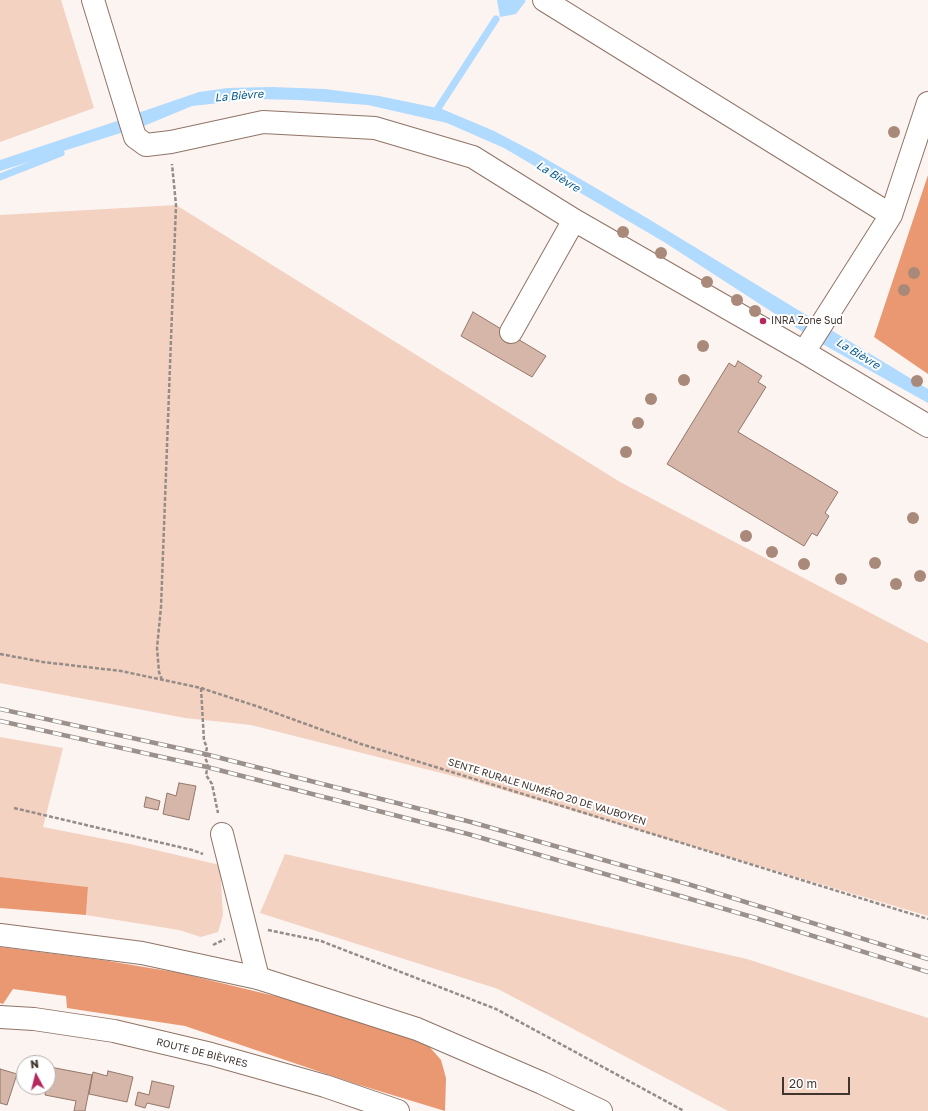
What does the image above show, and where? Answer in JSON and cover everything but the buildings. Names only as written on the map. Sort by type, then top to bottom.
[{"type":"main road","points":[[93,0],[135,136],[146,145],[171,142],[263,122],[375,128],[473,157],[574,220],[812,339],[928,426]]},
{"type":"main road","points":[[544,0],[891,215]]},
{"type":"main road","points":[[812,339],[891,215],[928,103]]},
{"type":"main road","points":[[511,332],[574,220]]},
{"type":"main road","points":[[222,834],[258,978]]},
{"type":"main road","points":[[0,935],[142,954],[258,978],[417,1029],[542,1083],[601,1111]]},
{"type":"main road","name":"ROUTE DE BIÈVRES","points":[[0,1017],[34,1019],[114,1031],[196,1051],[325,1086],[398,1111]]},
{"type":"path","points":[[162,680],[159,672],[157,648],[161,607],[176,205],[171,142]]},
{"type":"path","name":"SENTE RURALE NUMÉRO 20 DE VAUBOYEN","points":[[0,654],[43,662],[121,671],[201,688],[259,707],[361,744],[928,919]]},
{"type":"path","points":[[201,688],[204,741],[207,747],[204,758],[208,764],[206,775],[212,784],[222,834]]},
{"type":"path","points":[[14,808],[192,850],[230,865]]},
{"type":"path","points":[[245,924],[321,941],[496,1009],[684,1111]]},
{"type":"shaded area","points":[[0,0],[61,0],[94,108],[0,142]]},
{"type":"shaded area","points":[[928,175],[928,374],[874,337]]},
{"type":"shaded area","points":[[176,205],[620,482],[928,643],[928,916],[469,780],[251,725],[185,718],[0,683],[0,215]]},
{"type":"shaded area","points":[[0,737],[63,748],[43,827],[130,844],[220,865],[223,915],[218,932],[201,937],[179,930],[86,915],[88,887],[0,877]]},
{"type":"shaded area","points":[[285,854],[747,959],[928,1018],[928,1111],[728,1111],[498,989],[260,913]]},
{"type":"shaded area","points":[[0,877],[88,887],[86,915],[0,908]]},
{"type":"shaded area","points":[[0,947],[102,960],[180,973],[287,999],[427,1044],[441,1060],[446,1078],[445,1111],[353,1083],[185,1026],[67,1008],[66,996],[13,989],[3,1004],[0,1003]]},
{"type":"water","points":[[497,0],[526,1],[516,14],[500,17]]},
{"type":"water","points":[[272,87],[325,89],[379,96],[442,109],[494,131],[536,153],[647,218],[928,389],[928,403],[817,341],[664,242],[504,148],[447,123],[368,105],[299,100],[256,99],[192,106],[139,128],[135,114],[199,92],[228,88]]},
{"type":"water","points":[[123,119],[127,131],[0,171],[0,160]]},
{"type":"waterway","points":[[433,116],[496,19]]},
{"type":"waterway","name":"La Bièvre","points":[[0,177],[61,153]]},
{"type":"railway","points":[[0,709],[205,754],[471,822],[691,885],[928,959]]},
{"type":"railway","points":[[0,721],[207,767],[468,834],[759,919],[928,972]]},
{"type":"place","name":"INRA Zone Sud","points":[[763,321]]}]
